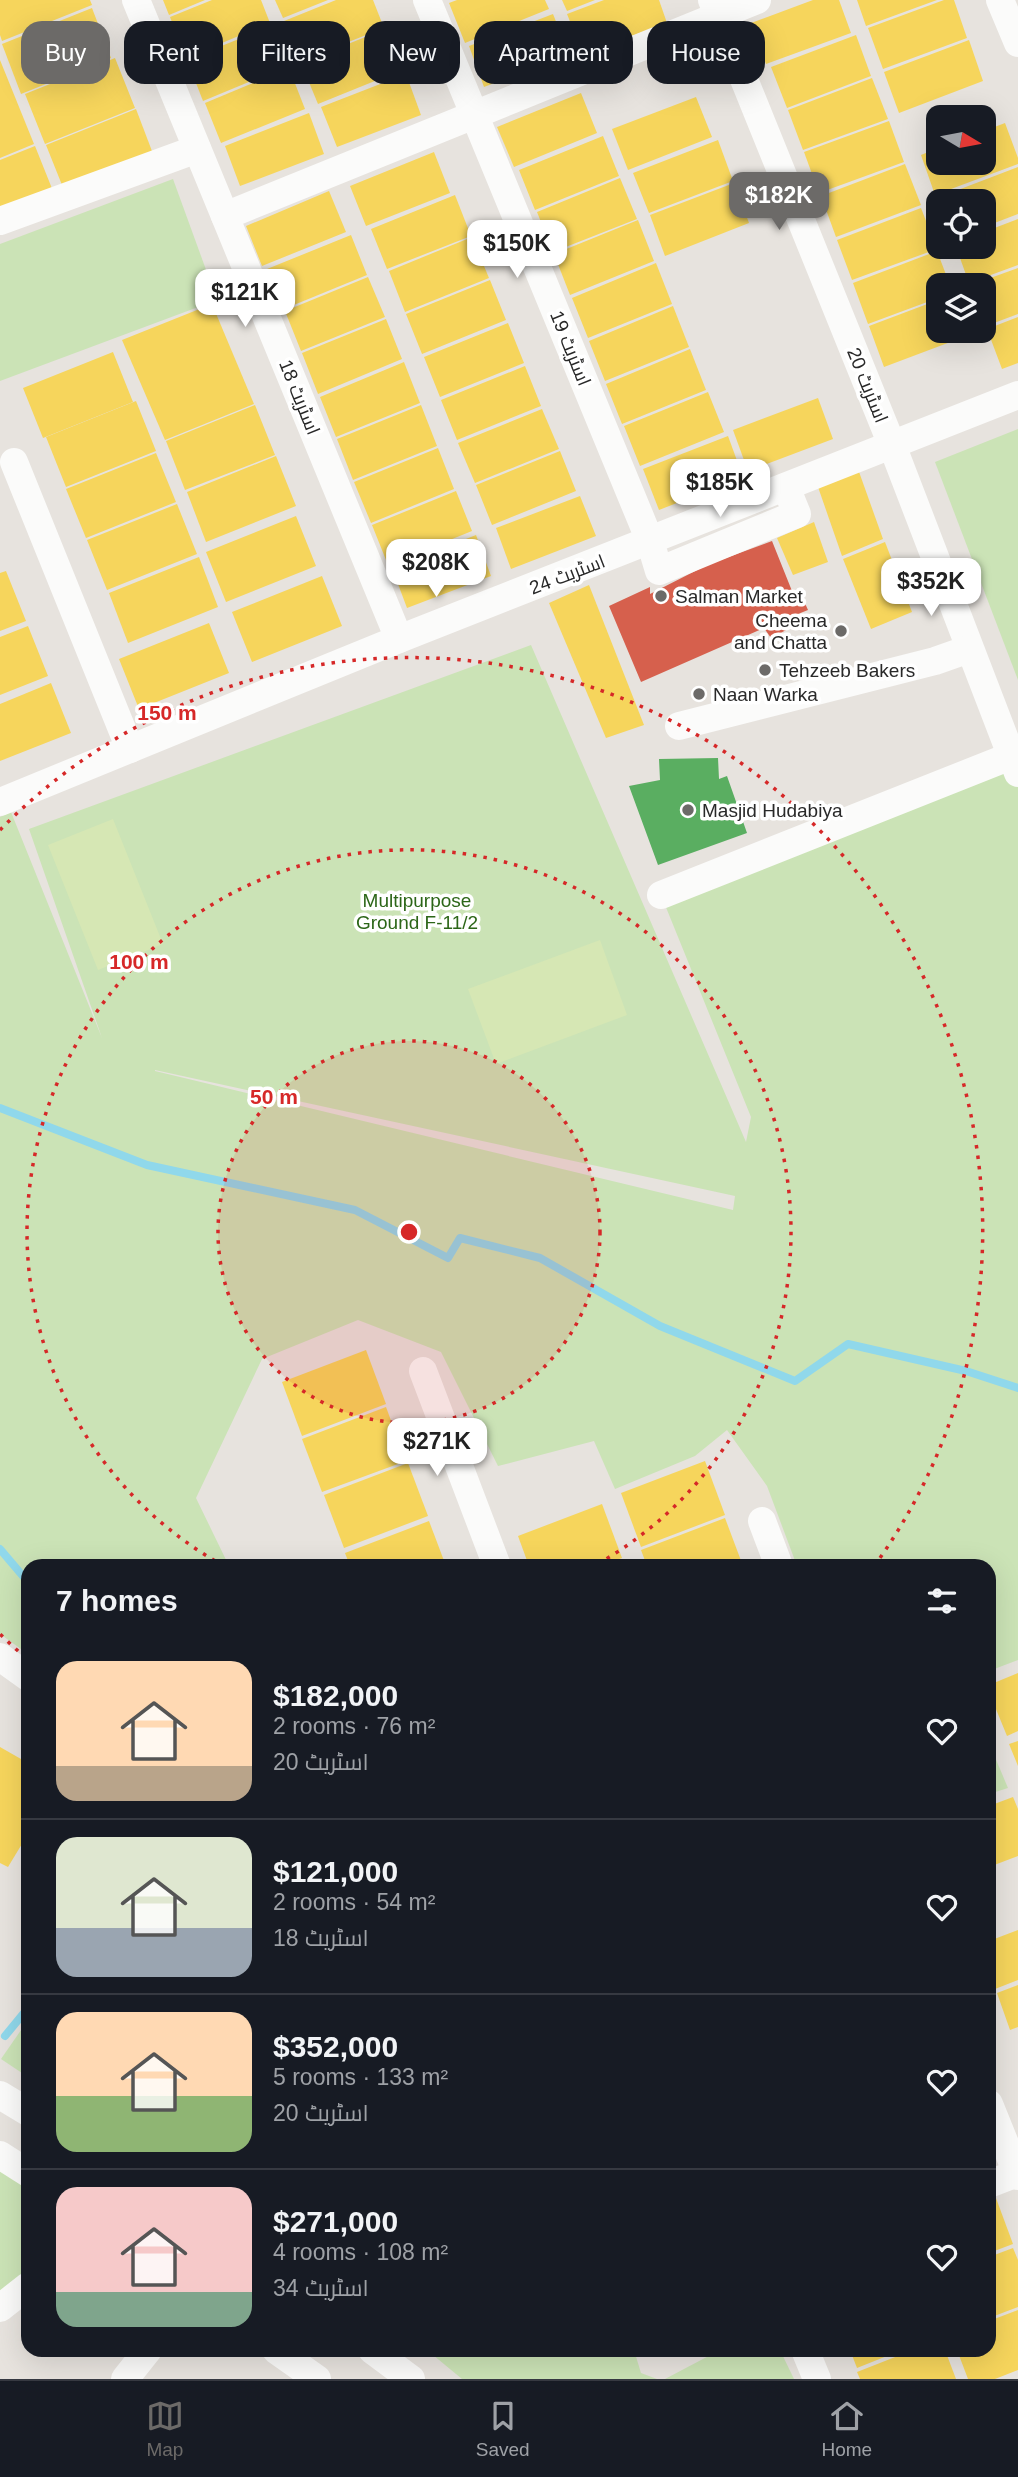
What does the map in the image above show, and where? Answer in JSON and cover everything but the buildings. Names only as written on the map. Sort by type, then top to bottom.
[{"type":"street","name":"اسٹریٹ 18","points":[[136,0],[399,639]]},
{"type":"street","name":"اسٹریٹ 19","points":[[427,0],[650,541]]},
{"type":"street","points":[[225,216],[477,116],[715,8],[757,0]]},
{"type":"street","points":[[1000,0],[1018,43]]},
{"type":"street","name":"اسٹریٹ 20","points":[[715,8],[892,445],[1015,764]]},
{"type":"street","points":[[0,221],[197,149]]},
{"type":"street","name":"اسٹریٹ 24","points":[[0,802],[399,639],[1018,394]]},
{"type":"street","points":[[14,462],[130,749]]},
{"type":"street","points":[[679,726],[935,661],[969,649]]},
{"type":"street","points":[[661,895],[1015,764]]},
{"type":"street","points":[[423,1371],[494,1559]]},
{"type":"street","points":[[762,1521],[776,1559]]},
{"type":"street","points":[[0,1657],[21,1672]]},
{"type":"street","points":[[0,2095],[21,2108]]},
{"type":"street","points":[[996,2122],[1017,2175],[996,2182]]},
{"type":"street","points":[[0,2155],[21,2168]]},
{"type":"street","points":[[0,2308],[21,2292]]},
{"type":"street","points":[[125,2379],[142,2357]]},
{"type":"street","points":[[286,2357],[317,2379]]},
{"type":"street","points":[[381,2357],[411,2379]]},
{"type":"street","points":[[808,2357],[817,2379]]},
{"type":"green space","points":[[173,179],[217,300],[0,381],[0,244]]},
{"type":"green space","points":[[1018,429],[1018,680],[935,462]]},
{"type":"green space","name":"Multipurpose Ground F-11/2","points":[[531,645],[746,1142],[751,1117],[661,895],[1011,756],[1018,772],[1018,1660],[996,1668],[996,1559],[794,1559],[767,1486],[727,1430],[695,1456],[615,1489],[594,1441],[498,1466],[441,1352],[358,1320],[262,1359],[196,1498],[226,1559],[21,1559],[21,1649],[0,1634],[0,817],[11,812],[102,1038],[29,829]],"holes":[[[155,1070],[735,1196],[733,1210],[155,1071]]]},
{"type":"green space","points":[[113,819],[163,944],[98,970],[48,845]]},
{"type":"green space","points":[[600,940],[627,1015],[496,1064],[468,989]]},
{"type":"green space","points":[[996,1760],[1008,1788],[996,1792]]},
{"type":"green space","points":[[21,2030],[21,2072],[1,2059]]},
{"type":"green space","points":[[0,2169],[21,2180],[21,2286],[0,2300]]},
{"type":"green space","points":[[435,2357],[636,2357],[641,2373],[657,2379],[462,2379]]},
{"type":"green space","points":[[707,2357],[783,2357],[794,2379],[665,2379]]},
{"type":"waterway","points":[[0,1108],[147,1165],[355,1210],[448,1258],[460,1238],[540,1258],[660,1326],[795,1381],[848,1344],[966,1371],[1018,1388]]},
{"type":"waterway","points":[[0,1549],[21,1574]]},
{"type":"waterway","points":[[5,2036],[21,2017]]},
{"type":"place","name":"Salman Market","points":[[661,596]]},
{"type":"place","name":"Cheema and Chatta","points":[[841,631]]},
{"type":"place","name":"Tehzeeb Bakers","points":[[765,670]]},
{"type":"place","name":"Naan Warka","points":[[699,694]]},
{"type":"place","name":"Masjid Hudabiya","points":[[688,810]]}]
